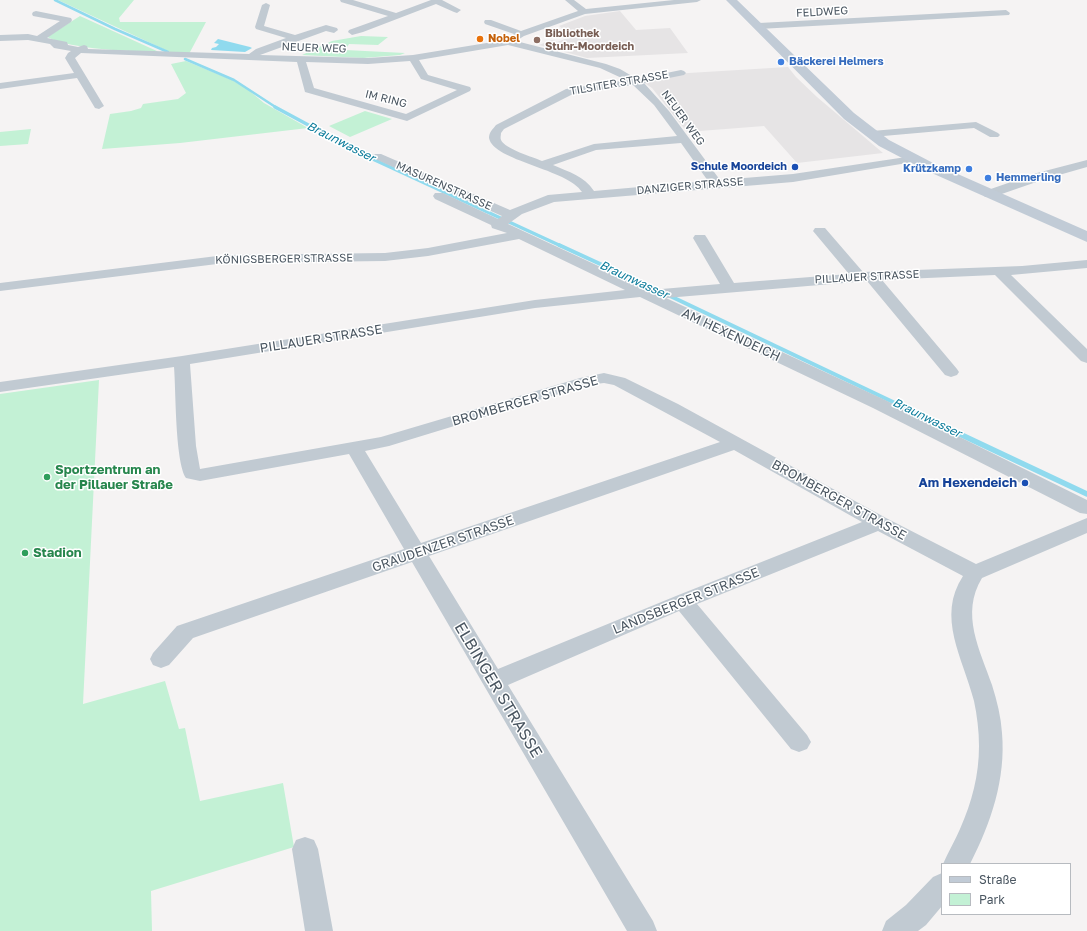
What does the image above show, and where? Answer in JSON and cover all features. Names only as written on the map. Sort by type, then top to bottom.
[{"type":"main road","points":[[731,0],[849,116],[888,145],[913,159],[1087,238]]},
{"type":"street","points":[[344,0],[396,16]]},
{"type":"street","points":[[352,32],[435,0],[457,10]]},
{"type":"street","points":[[569,0],[584,12]]},
{"type":"street","name":"NEUER WEG","points":[[0,38],[35,38],[53,42],[57,46],[118,52],[301,60],[368,61],[413,58],[508,42],[521,34],[584,12],[697,0]]},
{"type":"street","points":[[267,2],[259,27],[296,38]]},
{"type":"street","name":"FELDWEG","points":[[759,26],[1006,13]]},
{"type":"street","points":[[35,38],[68,20],[36,14]]},
{"type":"street","points":[[488,22],[521,34]]},
{"type":"street","points":[[250,58],[259,51],[326,28],[334,30]]},
{"type":"street","name":"NEUER WEG","points":[[508,42],[603,66],[615,70],[636,82],[660,105],[716,184]]},
{"type":"street","points":[[82,49],[71,55],[70,58],[99,106]]},
{"type":"street","name":"IM RING","points":[[301,60],[309,90],[407,118],[466,89],[424,77],[413,58]]},
{"type":"street","name":"TILSITER STRASSE","points":[[590,194],[579,181],[504,149],[495,139],[495,133],[500,127],[570,90],[636,82],[681,73]]},
{"type":"street","points":[[0,86],[81,75]]},
{"type":"street","points":[[872,134],[976,125],[994,135]]},
{"type":"street","points":[[542,165],[594,147],[684,140]]},
{"type":"street","name":"MASURENSTRASSE","points":[[377,156],[502,220]]},
{"type":"street","name":"DANZIGER STRASSE","points":[[502,220],[527,206],[552,198],[811,176],[913,159]]},
{"type":"street","points":[[989,194],[1041,176],[1086,165]]},
{"type":"street","name":"AM HEXENDEICH","points":[[439,196],[502,220],[519,235],[648,294],[879,404],[1087,508]]},
{"type":"street","points":[[820,231],[865,276],[951,372]]},
{"type":"street","name":"KÖNIGSBERGER STRASSE","points":[[0,287],[225,259],[385,257],[408,255],[519,235]]},
{"type":"street","points":[[700,238],[729,287]]},
{"type":"street","name":"PILLAUER STRASSE","points":[[0,388],[182,361],[535,304],[865,276],[1045,269],[1087,264]]},
{"type":"street","points":[[999,271],[1087,358]]},
{"type":"street","name":"BROMBERGER STRASSE","points":[[182,361],[187,446],[192,474],[200,475],[354,448],[390,440],[586,381],[604,378],[619,381],[879,523],[975,573]]},
{"type":"street","name":"GRAUDENZER STRASSE","points":[[162,659],[185,632],[735,443]]},
{"type":"street","name":"ELBINGER STRASSE","points":[[354,448],[643,931]]},
{"type":"street","name":"LANDSBERGER STRASSE","points":[[493,681],[683,601],[879,523]]},
{"type":"street","points":[[957,863],[967,844],[975,823],[985,792],[990,763],[988,714],[962,624],[961,612],[964,592],[975,573],[1087,525]]},
{"type":"street","points":[[683,601],[799,742]]},
{"type":"street","points":[[305,849],[319,931]]},
{"type":"street","points":[[903,929],[941,887]]},
{"type":"shaded area","points":[[620,11],[636,30],[670,28],[688,53],[587,58],[539,45],[552,40],[557,42],[573,36],[559,26],[585,16]]},
{"type":"shaded area","points":[[788,67],[817,97],[883,153],[797,163],[764,126],[687,132],[652,88],[643,82],[672,74]]},
{"type":"green space","points":[[58,0],[134,0],[119,18],[120,22],[206,22],[189,54],[172,53]]},
{"type":"green space","points":[[80,16],[159,52],[86,47],[72,45],[47,37]]},
{"type":"green space","points":[[361,36],[388,37],[378,45],[349,44],[345,50],[405,53],[400,55],[363,58],[302,55],[332,41]]},
{"type":"green space","points":[[186,61],[232,80],[246,88],[264,103],[308,128],[180,143],[102,149],[110,114],[141,108],[143,104],[178,99],[186,93],[171,64]]},
{"type":"green space","points":[[365,111],[392,119],[350,137],[329,126]]},
{"type":"green space","points":[[31,129],[28,144],[0,146],[0,132]]},
{"type":"green space","points":[[99,380],[83,704],[165,681],[179,729],[185,728],[200,801],[283,783],[294,847],[151,891],[152,931],[0,931],[0,394]]},
{"type":"water","points":[[218,39],[252,48],[245,52],[211,50],[219,44],[214,43]]},
{"type":"waterway","name":"Braunwasser","points":[[55,0],[115,29],[168,52]]},
{"type":"waterway","name":"Braunwasser","points":[[185,59],[234,80],[277,108]]},
{"type":"waterway","name":"Braunwasser","points":[[275,107],[364,155],[561,246]]},
{"type":"waterway","name":"Braunwasser","points":[[559,245],[661,292]]},
{"type":"waterway","name":"Braunwasser","points":[[668,295],[935,422]]},
{"type":"waterway","name":"Braunwasser","points":[[932,421],[1087,494]]},
{"type":"place","name":"Nobel","points":[[480,39]]},
{"type":"place","name":"Bibliothek Stuhr-Moordeich","points":[[537,40]]},
{"type":"place","name":"Bäckerei Helmers","points":[[781,62]]},
{"type":"place","name":"Schule Moordeich","points":[[795,167]]},
{"type":"place","name":"Krützkamp","points":[[969,169]]},
{"type":"place","name":"Hemmerling","points":[[988,178]]},
{"type":"place","name":"Sportzentrum an der Pillauer Straße","points":[[47,477]]},
{"type":"place","name":"Am Hexendeich","points":[[1025,483]]},
{"type":"place","name":"Stadion","points":[[25,553]]}]
